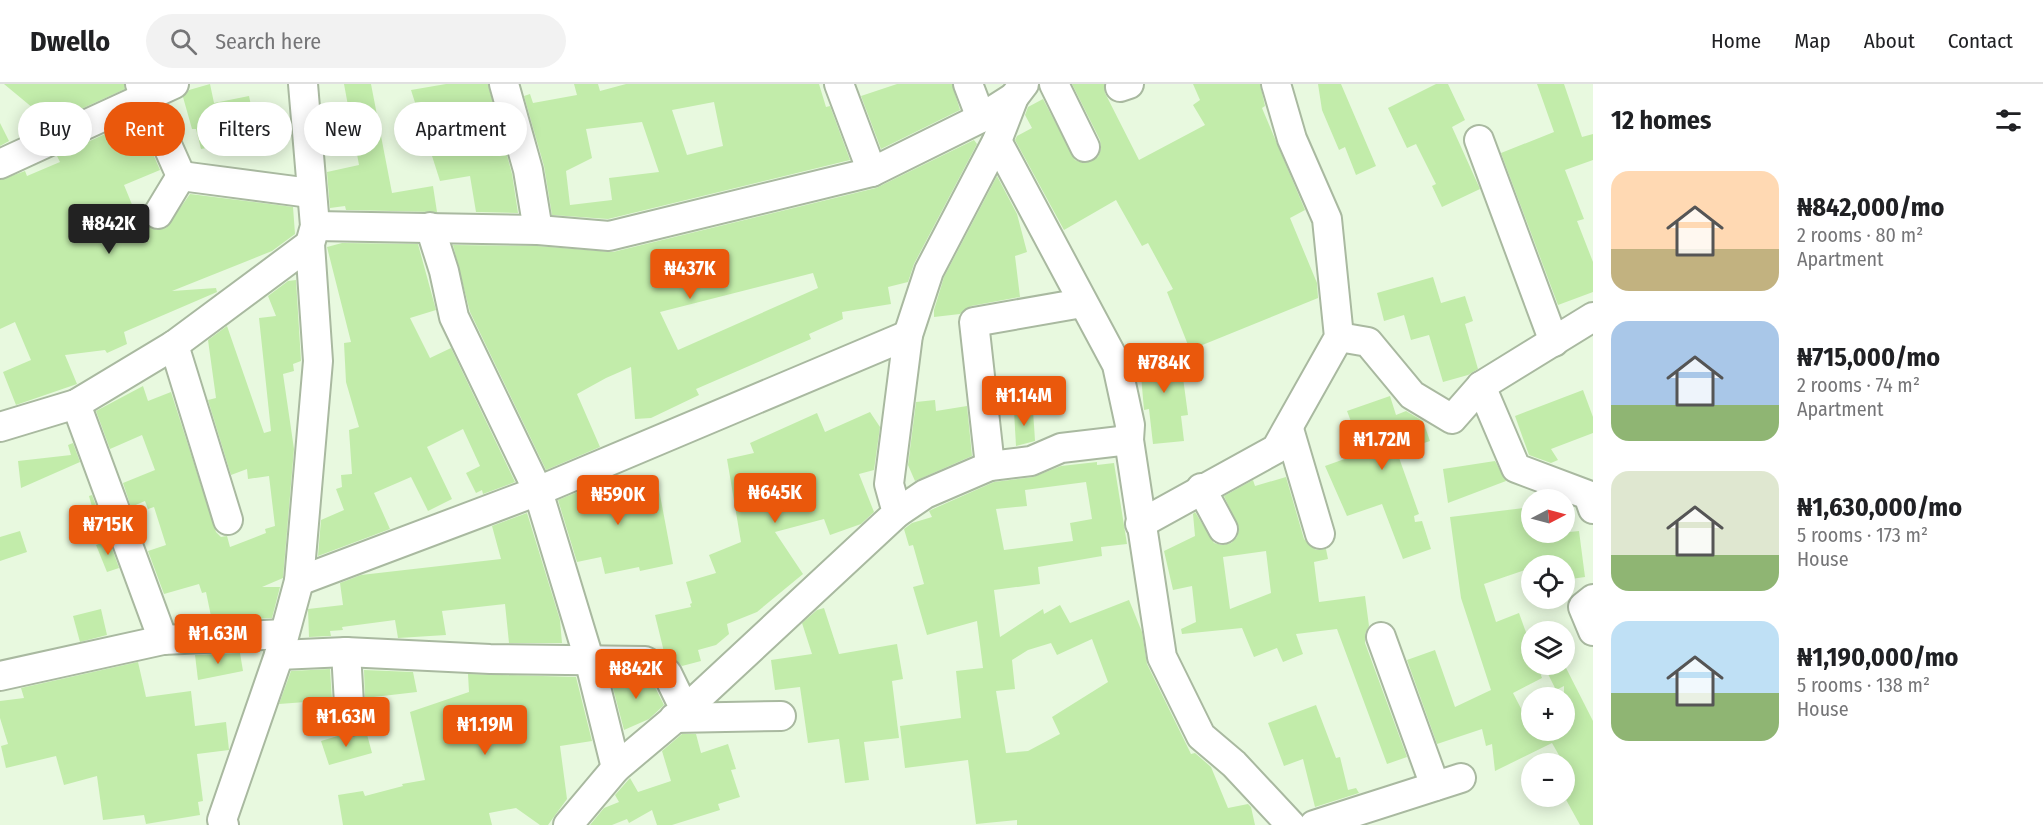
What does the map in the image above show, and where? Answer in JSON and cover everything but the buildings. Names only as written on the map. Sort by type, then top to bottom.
[{"type":"street","points":[[0,164],[143,91],[174,84]]},
{"type":"street","points":[[224,825],[222,820],[281,644],[299,581],[318,361],[311,176],[303,84]]},
{"type":"street","points":[[504,84],[528,170],[538,230]]},
{"type":"street","points":[[839,84],[872,172]]},
{"type":"street","points":[[968,84],[989,130],[1117,365],[1130,424],[1129,440],[1140,524],[1162,657],[1201,736],[1233,764],[1291,825]]},
{"type":"street","points":[[1054,84],[1085,147]]},
{"type":"street","points":[[1140,524],[1201,488],[1276,449],[1338,337],[1327,219],[1292,139],[1276,84]]},
{"type":"street","points":[[143,91],[181,176]]},
{"type":"street","points":[[897,513],[889,484],[908,335],[929,271],[989,130],[1019,91]]},
{"type":"street","points":[[0,427],[76,404],[174,345],[312,235],[430,228],[538,230],[609,236],[872,172],[989,130]]},
{"type":"street","points":[[1479,140],[1554,342]]},
{"type":"street","points":[[181,176],[310,192]]},
{"type":"street","points":[[158,214],[181,176]]},
{"type":"street","points":[[430,228],[444,271],[454,318],[538,491],[589,659],[616,768]]},
{"type":"street","points":[[990,466],[974,322],[1082,303]]},
{"type":"street","points":[[1338,337],[1368,342],[1412,395],[1452,419],[1481,387],[1593,317]]},
{"type":"street","points":[[299,581],[538,491],[908,335]]},
{"type":"street","points":[[174,345],[228,520]]},
{"type":"street","points":[[1481,387],[1516,468],[1588,495],[1593,509]]},
{"type":"street","points":[[76,404],[163,640]]},
{"type":"street","points":[[1289,429],[1320,534]]},
{"type":"street","points":[[568,825],[616,768],[680,714],[897,513],[925,494],[990,466],[1031,461],[1061,448],[1129,440]]},
{"type":"street","points":[[1201,488],[1223,529]]},
{"type":"street","points":[[1593,599],[1583,607],[1593,631]]},
{"type":"street","points":[[1314,825],[1448,782],[1381,637]]},
{"type":"street","points":[[0,676],[163,640],[281,644],[346,652],[490,659],[645,661],[666,673],[680,714]]},
{"type":"street","points":[[346,652],[350,720]]},
{"type":"street","points":[[680,714],[781,716]]}]
